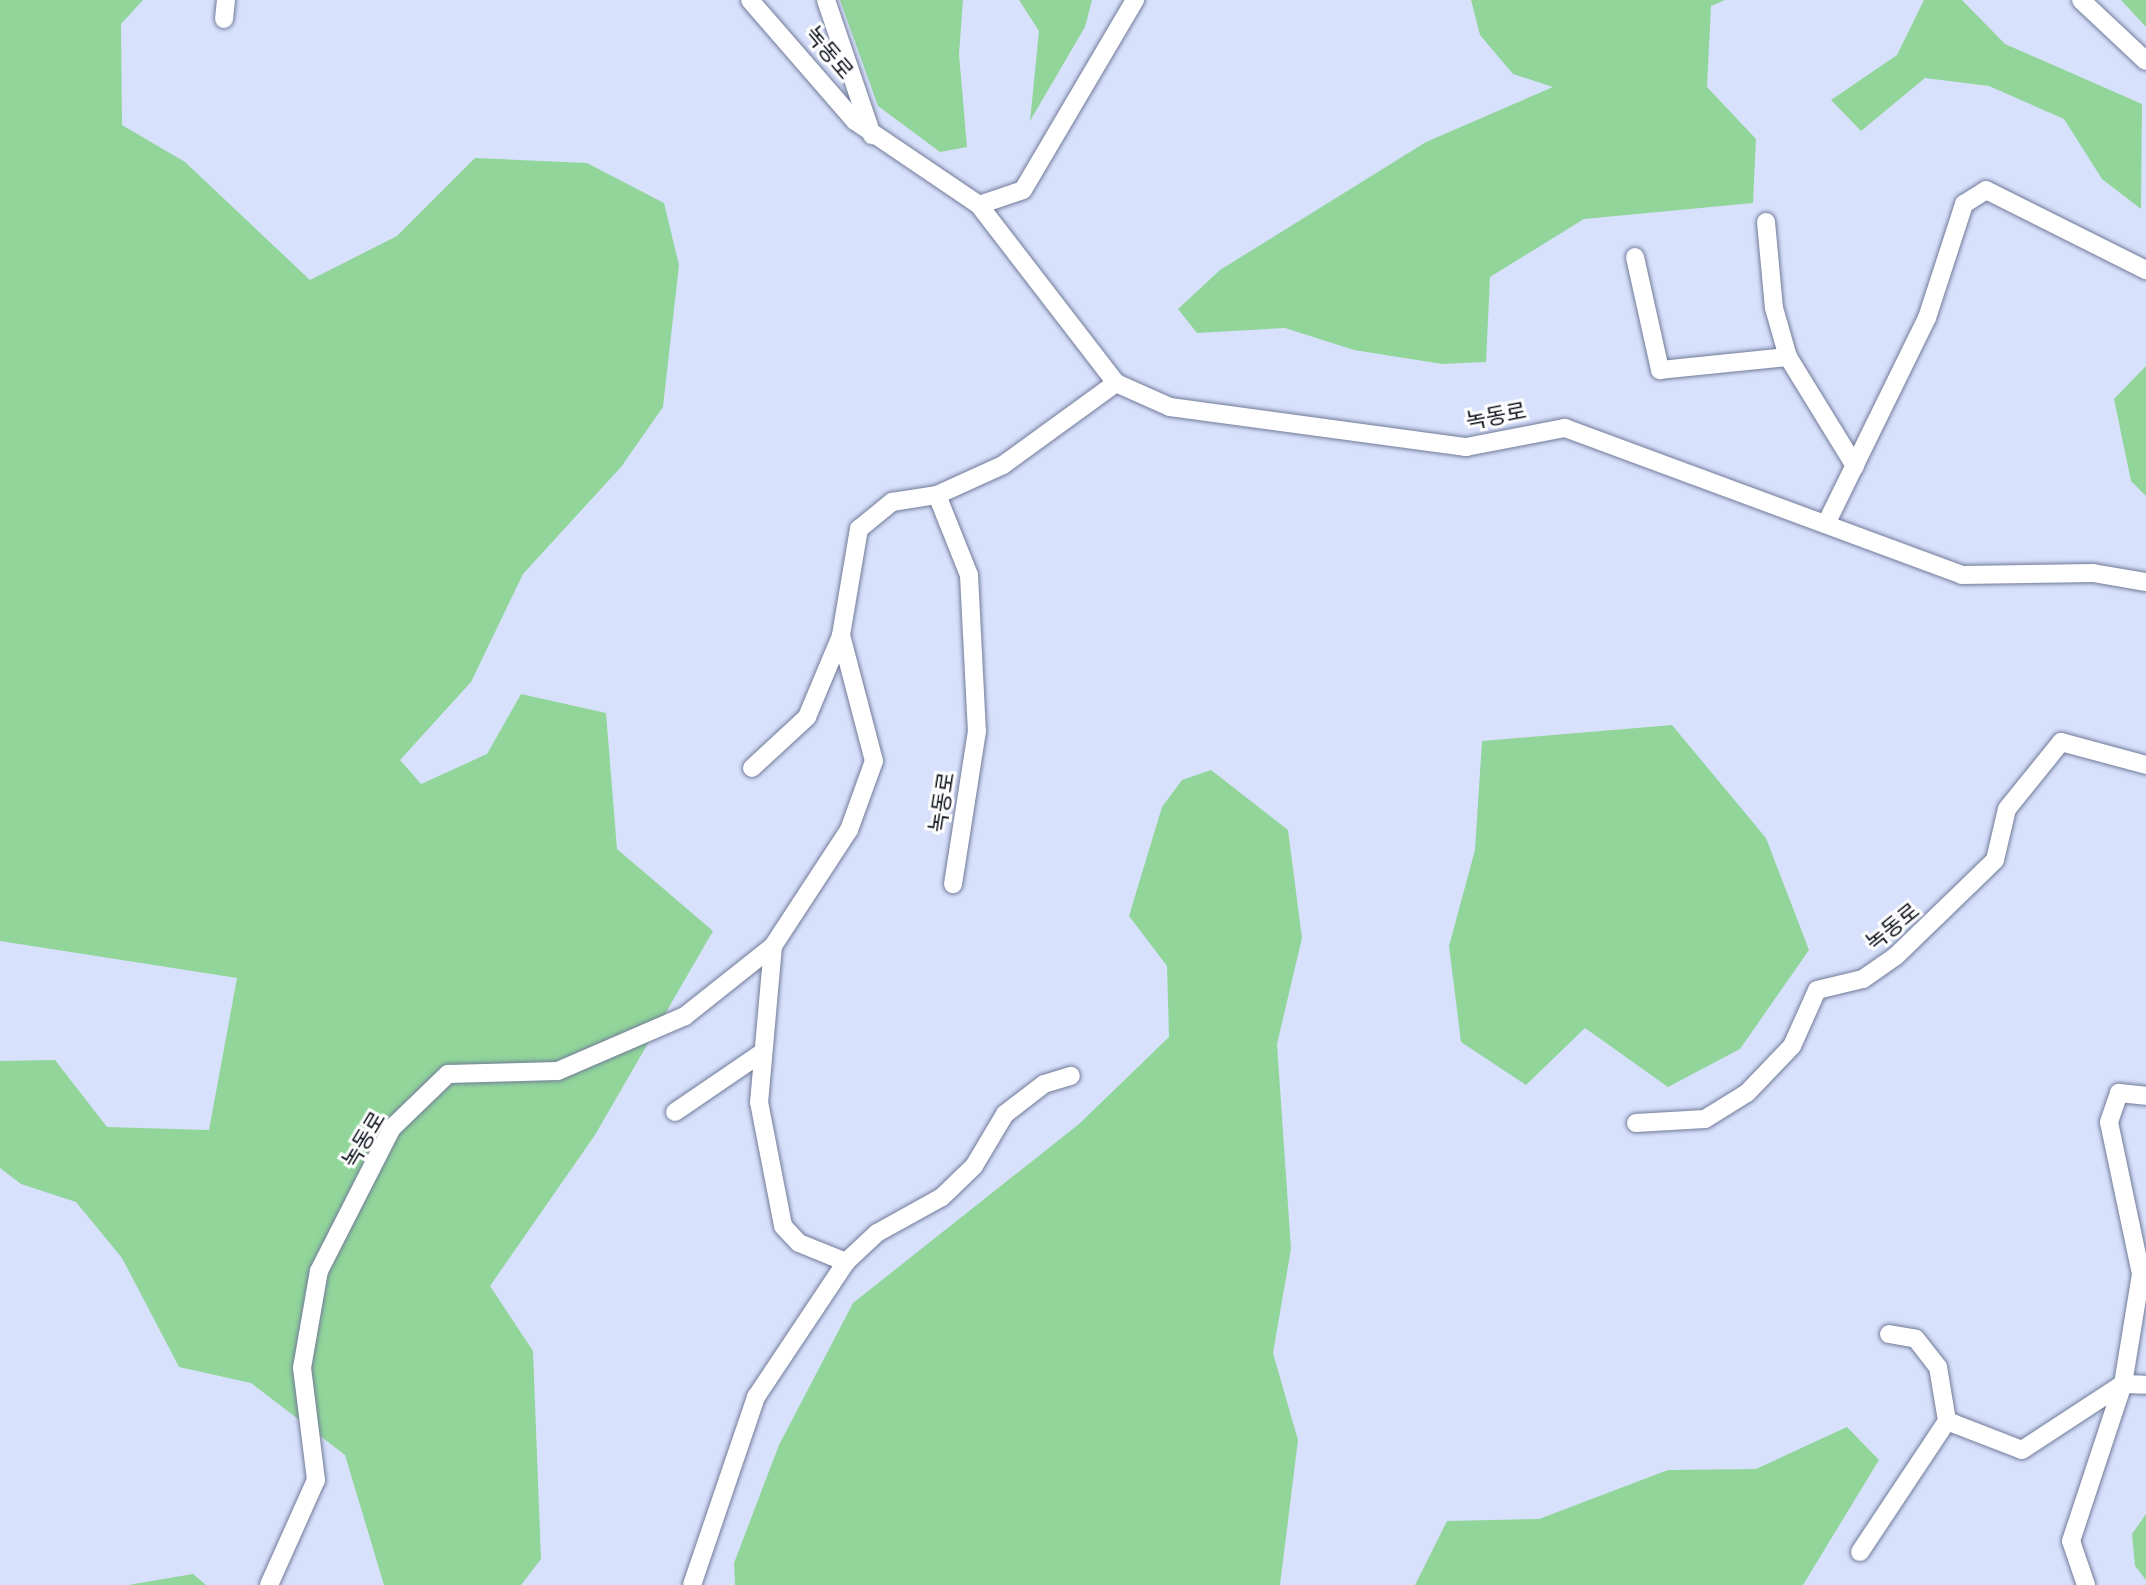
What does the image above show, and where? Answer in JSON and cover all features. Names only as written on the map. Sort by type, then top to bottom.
[{"type":"street","name":"녹동로","points":[[750,0],[872,135],[979,205],[1116,383],[1170,407],[1466,447],[1565,428],[1827,522],[1962,575],[2093,573],[2146,582]]},
{"type":"street","name":"녹동로","points":[[826,0],[872,135]]},
{"type":"street","points":[[979,205],[1023,190],[1135,0]]},
{"type":"street","points":[[2081,0],[2146,61]]},
{"type":"street","points":[[1827,522],[1927,318],[1964,204],[1986,190],[2146,270]]},
{"type":"street","points":[[1766,222],[1774,308],[1788,357],[1855,466]]},
{"type":"street","points":[[1635,257],[1660,370],[1788,357]]},
{"type":"street","name":"녹동로","points":[[752,768],[807,717],[841,635],[859,529],[892,502],[937,495],[1003,465],[1116,383]]},
{"type":"street","name":"녹동로","points":[[937,495],[969,575],[977,731],[953,884]]},
{"type":"street","name":"녹동로","points":[[269,1585],[316,1480],[302,1368],[319,1271],[392,1128],[448,1074],[558,1071],[685,1016],[773,946],[849,830],[874,761],[841,635]]},
{"type":"street","name":"녹동로","points":[[1636,1123],[1705,1119],[1747,1093],[1792,1046],[1817,990],[1863,979],[1896,956],[1995,860],[2007,809],[2061,742],[2146,765]]},
{"type":"street","name":"녹동로","points":[[773,946],[760,1054],[759,1102],[783,1226],[799,1243],[846,1262]]},
{"type":"street","points":[[675,1112],[760,1054]]},
{"type":"street","points":[[692,1585],[756,1397],[846,1262],[877,1233],[942,1197],[974,1166],[1005,1114],[1044,1084],[1071,1076]]},
{"type":"street","points":[[2086,1585],[2071,1541],[2123,1384],[2141,1274],[2109,1122],[2119,1093],[2146,1096]]},
{"type":"street","points":[[1860,1552],[1947,1421],[1938,1367],[1916,1339],[1889,1334]]},
{"type":"street","points":[[1947,1421],[2022,1450],[2123,1384],[2146,1385]]},
{"type":"green space","points":[[0,0],[143,0],[121,24],[122,125],[185,162],[310,280],[397,236],[475,158],[587,163],[664,203],[679,265],[663,407],[621,467],[523,574],[471,682],[400,760],[421,784],[487,754],[521,694],[606,713],[617,849],[713,931],[595,1135],[490,1286],[533,1351],[541,1559],[521,1585],[384,1585],[345,1455],[251,1383],[179,1367],[122,1258],[76,1202],[21,1184],[0,1168],[0,1061],[55,1060],[107,1127],[209,1130],[237,978],[0,941]]},
{"type":"green space","points":[[840,0],[963,0],[959,54],[967,147],[940,152],[878,106]]},
{"type":"green space","points":[[1019,0],[1092,0],[1085,27],[1030,121],[1039,31]]},
{"type":"green space","points":[[1471,0],[1725,0],[1711,6],[1707,87],[1756,139],[1753,203],[1584,219],[1490,277],[1486,362],[1442,364],[1354,350],[1285,328],[1197,333],[1178,309],[1220,270],[1426,142],[1553,87],[1513,74],[1480,35]]},
{"type":"green space","points":[[1924,0],[1962,0],[2005,44],[2142,104],[2141,209],[2102,179],[2064,119],[1989,86],[1925,78],[1861,131],[1831,100],[1897,55]]},
{"type":"green space","points":[[2121,0],[2146,0],[2146,27]]},
{"type":"green space","points":[[2146,366],[2146,496],[2131,481],[2114,399]]},
{"type":"green space","points":[[1672,725],[1766,838],[1809,950],[1740,1049],[1668,1087],[1585,1028],[1526,1085],[1461,1042],[1449,946],[1475,850],[1482,741]]},
{"type":"green space","points":[[1211,770],[1288,830],[1302,938],[1277,1044],[1291,1249],[1273,1353],[1298,1440],[1280,1585],[735,1585],[734,1563],[779,1445],[853,1303],[1079,1124],[1169,1037],[1167,966],[1129,916],[1162,807],[1182,780]]},
{"type":"green space","points":[[1847,1427],[1879,1460],[1803,1585],[1415,1585],[1447,1521],[1539,1519],[1668,1470],[1756,1469]]},
{"type":"green space","points":[[2146,1514],[2146,1580],[2135,1566],[2132,1534]]},
{"type":"green space","points":[[193,1574],[206,1585],[128,1585]]}]
